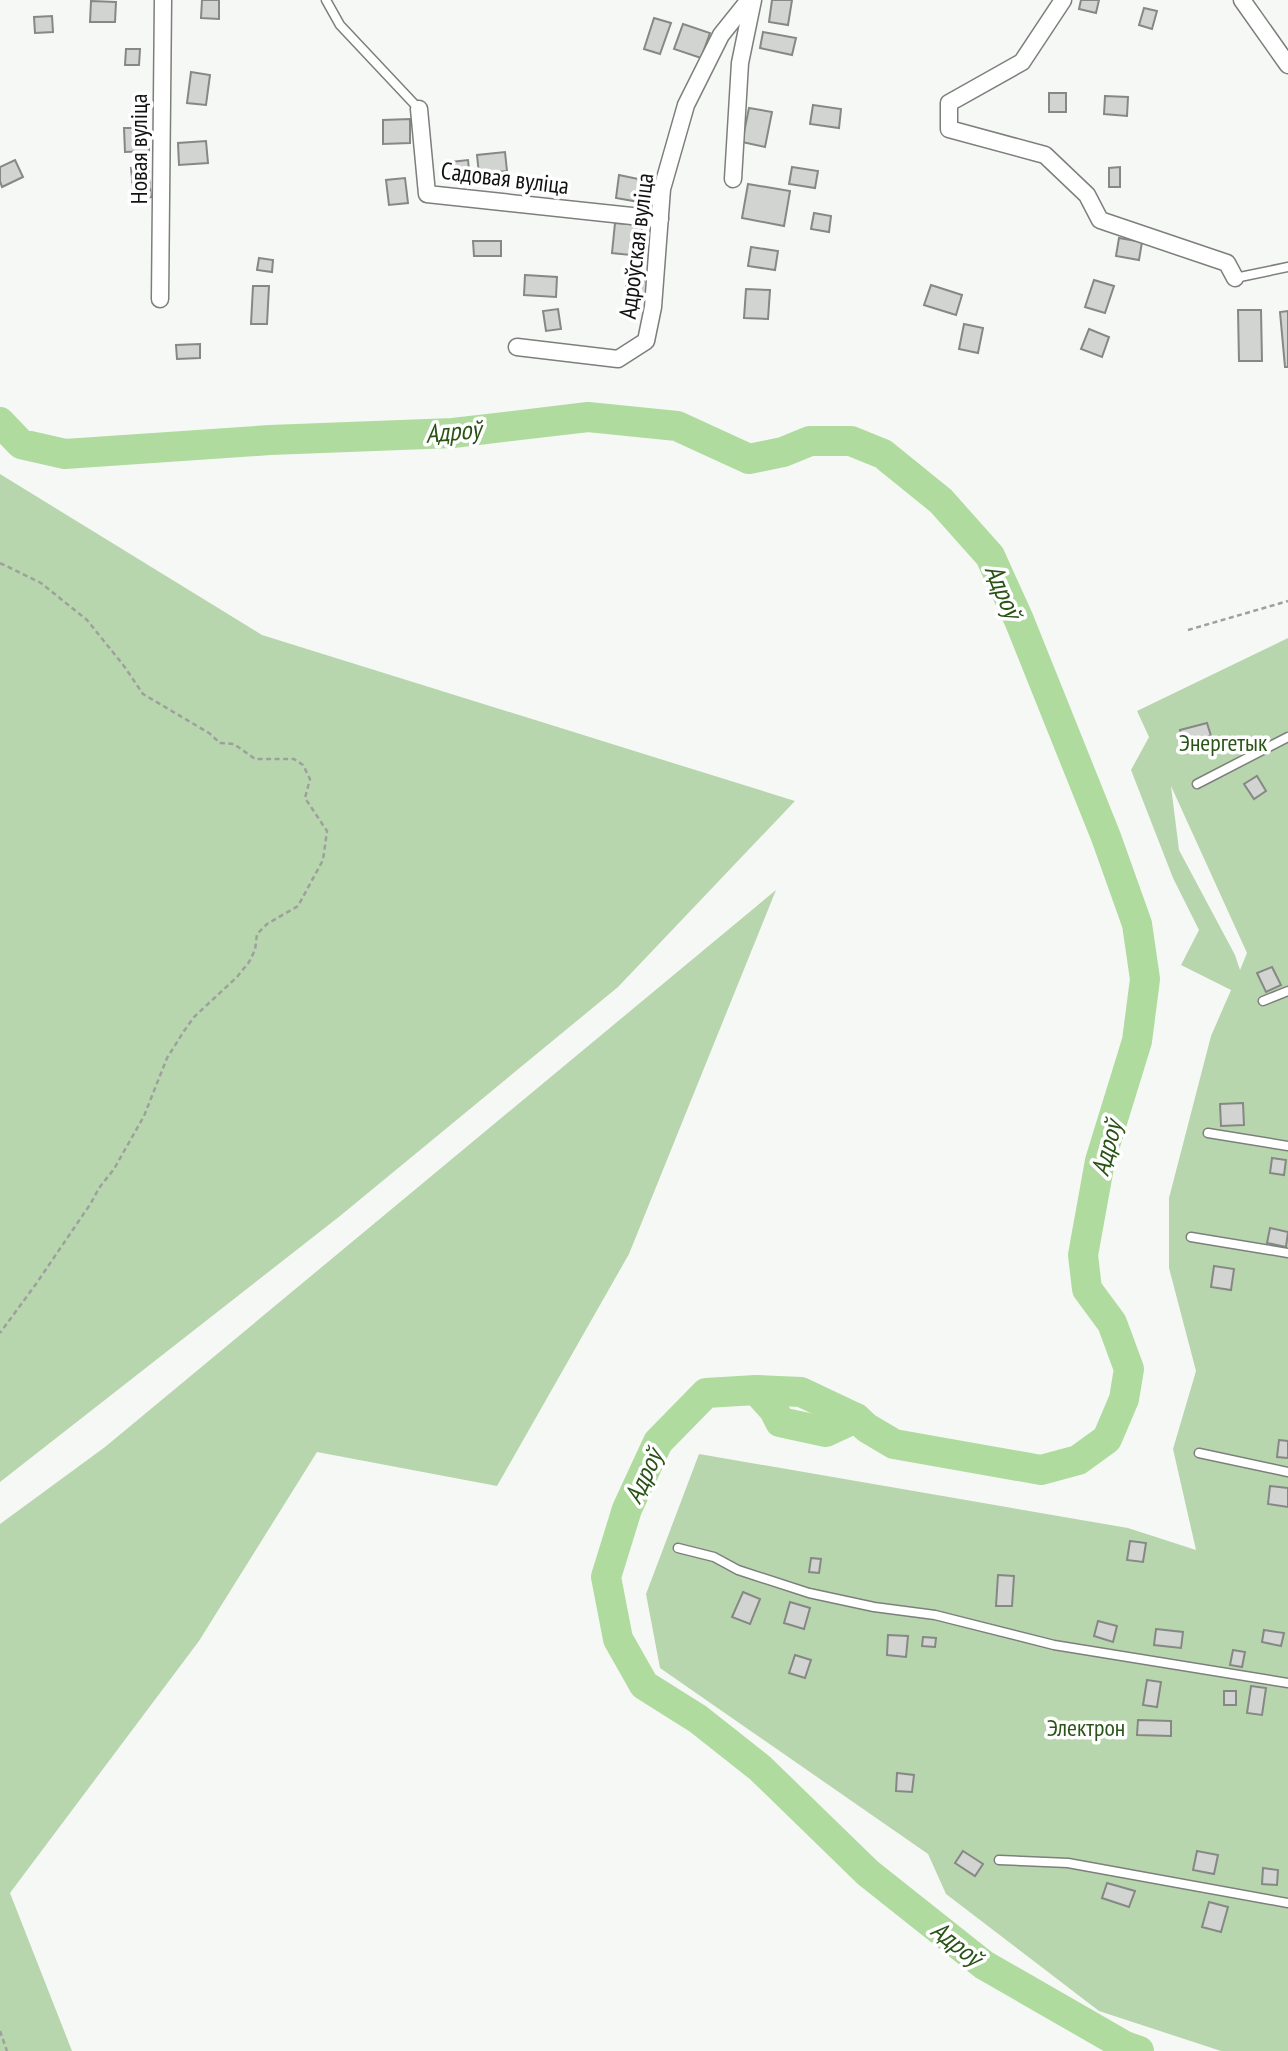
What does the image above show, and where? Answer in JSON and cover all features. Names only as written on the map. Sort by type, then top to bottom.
[{"type":"street","name":"Новая вуліца","points":[[160,299],[163,0]]},
{"type":"street","name":"Адроўская вуліца","points":[[733,179],[740,63],[751,0]]},
{"type":"street","name":"Адроўская вуліца","points":[[517,346],[618,359],[646,341],[653,307],[663,189],[686,104],[721,35],[751,0]]},
{"type":"street","points":[[1063,0],[1022,62],[949,103],[949,129],[1045,155],[1087,195],[1100,220],[1227,263],[1235,278]]},
{"type":"street","points":[[1242,0],[1288,65]]},
{"type":"street","name":"Садовая вуліца","points":[[419,110],[427,194],[660,219]]},
{"type":"lane","points":[[326,0],[340,25],[419,110]]},
{"type":"lane","points":[[1235,278],[1288,267]]},
{"type":"lane","points":[[1197,784],[1288,737]]},
{"type":"lane","points":[[1263,1001],[1288,991]]},
{"type":"lane","points":[[1208,1133],[1288,1146]]},
{"type":"lane","points":[[1191,1237],[1288,1253]]},
{"type":"lane","points":[[1199,1453],[1288,1472]]},
{"type":"lane","points":[[678,1548],[715,1557],[738,1570],[809,1593],[874,1607],[935,1615],[1054,1645],[1288,1683]]},
{"type":"lane","points":[[999,1860],[1068,1863],[1288,1903]]},
{"type":"path","points":[[0,563],[41,583],[87,620],[118,657],[143,694],[209,733],[220,743],[234,744],[256,759],[286,757],[303,765],[310,779],[304,798],[327,831],[323,860],[298,906],[267,924],[257,934],[255,950],[243,970],[194,1017],[184,1031],[167,1058],[144,1116],[114,1169],[0,1333]]},
{"type":"path","points":[[1188,630],[1288,601]]},
{"type":"path","points":[[0,2031],[7,2051]]},
{"type":"green space","points":[[0,474],[262,635],[795,801],[618,987],[340,1216],[0,1482]]},
{"type":"green space","name":"Электрон","points":[[1288,638],[1288,2051],[1221,2051],[1099,2011],[946,1894],[928,1854],[660,1668],[646,1594],[699,1454],[1128,1528],[1196,1550],[1173,1449],[1196,1371],[1169,1268],[1169,1198],[1211,1036],[1231,990],[1181,965],[1199,930],[1173,878],[1131,770],[1149,737],[1137,711]],"holes":[[[1171,786],[1247,953],[1240,970],[1235,955],[1179,850]]]},
{"type":"green space","points":[[776,890],[629,1254],[497,1486],[317,1452],[199,1641],[10,1893],[72,2051],[0,2051],[0,1524],[105,1447]]},
{"type":"building","points":[[202,0],[219,0],[219,19],[201,18]]},
{"type":"building","points":[[772,0],[792,0],[788,25],[769,22]]},
{"type":"building","points":[[1081,0],[1099,0],[1096,13],[1079,9]]},
{"type":"building","points":[[91,1],[116,2],[115,22],[90,22]]},
{"type":"building","points":[[1144,8],[1157,11],[1152,29],[1139,25]]},
{"type":"building","points":[[52,16],[53,32],[35,33],[34,17]]},
{"type":"building","points":[[654,18],[671,23],[660,54],[644,49]]},
{"type":"building","points":[[683,24],[710,33],[701,58],[674,49]]},
{"type":"building","points":[[763,32],[796,38],[792,55],[760,48]]},
{"type":"building","points":[[126,49],[140,49],[139,65],[125,65]]},
{"type":"building","points":[[191,72],[210,75],[206,105],[187,103]]},
{"type":"building","points":[[1049,93],[1066,93],[1066,112],[1049,112]]},
{"type":"building","points":[[1105,96],[1128,97],[1127,116],[1104,114]]},
{"type":"building","points":[[813,105],[841,109],[839,128],[810,124]]},
{"type":"building","points":[[749,108],[772,112],[765,147],[742,142]]},
{"type":"building","points":[[410,119],[410,143],[383,144],[383,120]]},
{"type":"building","points":[[124,128],[149,128],[149,151],[125,152]]},
{"type":"building","points":[[206,141],[208,163],[179,165],[178,143]]},
{"type":"building","points":[[505,152],[507,171],[479,174],[477,155]]},
{"type":"building","points":[[15,160],[23,177],[2,187],[0,167]]},
{"type":"building","points":[[468,160],[470,179],[453,180],[451,162]]},
{"type":"building","points":[[148,167],[151,197],[134,199],[131,168]]},
{"type":"building","points":[[792,167],[818,171],[815,188],[789,184]]},
{"type":"building","points":[[1120,167],[1120,187],[1109,187],[1109,168]]},
{"type":"building","points":[[619,175],[643,180],[639,202],[616,198]]},
{"type":"building","points":[[405,178],[408,203],[389,205],[386,180]]},
{"type":"building","points":[[748,184],[790,191],[784,226],[742,218]]},
{"type":"building","points":[[814,213],[831,216],[829,232],[811,229]]},
{"type":"building","points":[[615,223],[642,225],[639,256],[612,253]]},
{"type":"building","points":[[1119,238],[1142,242],[1139,260],[1116,256]]},
{"type":"building","points":[[473,241],[501,241],[501,256],[474,256]]},
{"type":"building","points":[[751,247],[778,251],[775,270],[748,266]]},
{"type":"building","points":[[259,258],[273,260],[272,272],[257,270]]},
{"type":"building","points":[[525,275],[557,277],[556,297],[524,295]]},
{"type":"building","points":[[626,278],[652,278],[652,296],[626,296]]},
{"type":"building","points":[[1094,280],[1114,286],[1105,313],[1085,307]]},
{"type":"building","points":[[931,285],[962,295],[956,315],[924,305]]},
{"type":"building","points":[[253,286],[269,286],[267,324],[251,324]]},
{"type":"building","points":[[746,289],[770,290],[768,319],[744,318]]},
{"type":"building","points":[[558,309],[561,329],[546,331],[543,311]]},
{"type":"building","points":[[1238,310],[1261,310],[1262,361],[1239,361]]},
{"type":"building","points":[[1288,311],[1288,367],[1285,367],[1280,312]]},
{"type":"building","points":[[964,324],[983,328],[978,353],[959,349]]},
{"type":"building","points":[[1089,329],[1109,337],[1102,357],[1081,349]]},
{"type":"building","points":[[200,344],[200,358],[177,359],[176,345]]},
{"type":"building","points":[[1207,723],[1211,736],[1184,744],[1180,730]]},
{"type":"building","points":[[1257,776],[1266,791],[1254,799],[1244,784]]},
{"type":"building","points":[[1272,967],[1281,985],[1266,992],[1257,973]]},
{"type":"building","points":[[1243,1103],[1244,1125],[1221,1126],[1220,1104]]},
{"type":"building","points":[[1272,1158],[1286,1160],[1284,1175],[1270,1173]]},
{"type":"building","points":[[1270,1228],[1288,1232],[1286,1247],[1267,1243]]},
{"type":"building","points":[[1214,1266],[1234,1269],[1231,1290],[1211,1287]]},
{"type":"building","points":[[1279,1440],[1288,1441],[1288,1458],[1277,1457]]},
{"type":"building","points":[[1270,1486],[1288,1488],[1288,1507],[1268,1504]]},
{"type":"building","points":[[1130,1541],[1146,1543],[1143,1562],[1127,1560]]},
{"type":"building","points":[[811,1558],[821,1559],[819,1573],[809,1572]]},
{"type":"building","points":[[998,1575],[1014,1576],[1012,1606],[996,1606]]},
{"type":"building","points":[[743,1592],[760,1599],[750,1624],[732,1617]]},
{"type":"building","points":[[790,1602],[810,1608],[804,1629],[784,1623]]},
{"type":"building","points":[[1098,1621],[1117,1626],[1113,1642],[1094,1636]]},
{"type":"building","points":[[1156,1629],[1183,1632],[1181,1648],[1154,1645]]},
{"type":"building","points":[[1264,1630],[1284,1633],[1281,1646],[1262,1642]]},
{"type":"building","points":[[888,1635],[908,1636],[906,1657],[887,1655]]},
{"type":"building","points":[[923,1637],[936,1638],[935,1647],[922,1646]]},
{"type":"building","points":[[1233,1650],[1245,1652],[1242,1667],[1230,1665]]},
{"type":"building","points":[[795,1655],[811,1660],[805,1678],[789,1673]]},
{"type":"building","points":[[1147,1680],[1161,1682],[1157,1707],[1143,1705]]},
{"type":"building","points":[[1251,1686],[1266,1688],[1262,1715],[1247,1713]]},
{"type":"building","points":[[1224,1691],[1236,1691],[1236,1705],[1224,1705]]},
{"type":"building","points":[[1138,1720],[1171,1721],[1171,1736],[1137,1735]]},
{"type":"building","points":[[897,1773],[914,1775],[912,1792],[896,1791]]},
{"type":"building","points":[[963,1851],[983,1864],[975,1876],[955,1863]]},
{"type":"building","points":[[1197,1851],[1218,1855],[1214,1874],[1193,1870]]},
{"type":"building","points":[[1263,1868],[1278,1870],[1277,1885],[1262,1884]]},
{"type":"building","points":[[1107,1883],[1135,1891],[1129,1907],[1102,1898]]},
{"type":"building","points":[[1209,1902],[1228,1907],[1221,1932],[1202,1927]]},
{"type":"waterway","name":"Адроў","points":[[0,422],[21,444],[65,454],[270,440],[453,433],[588,417],[677,426],[749,459],[783,452],[810,441],[851,441],[883,454],[941,501],[990,556],[1019,620],[1106,837],[1137,924],[1145,979],[1137,1041],[1100,1161],[1083,1255],[1087,1289],[1112,1323],[1129,1369],[1124,1399],[1107,1439],[1078,1460],[1041,1470],[894,1444],[856,1418],[801,1392],[756,1390],[706,1393],[658,1442],[627,1509],[606,1577],[618,1639],[644,1685],[698,1719],[760,1768],[868,1873],[984,1965],[1125,2046],[1139,2051]]},
{"type":"waterway","points":[[756,1390],[774,1410],[780,1422],[826,1432],[856,1418]]},
{"type":"park label","name":"Энергетык","points":[[1223,742]]}]
